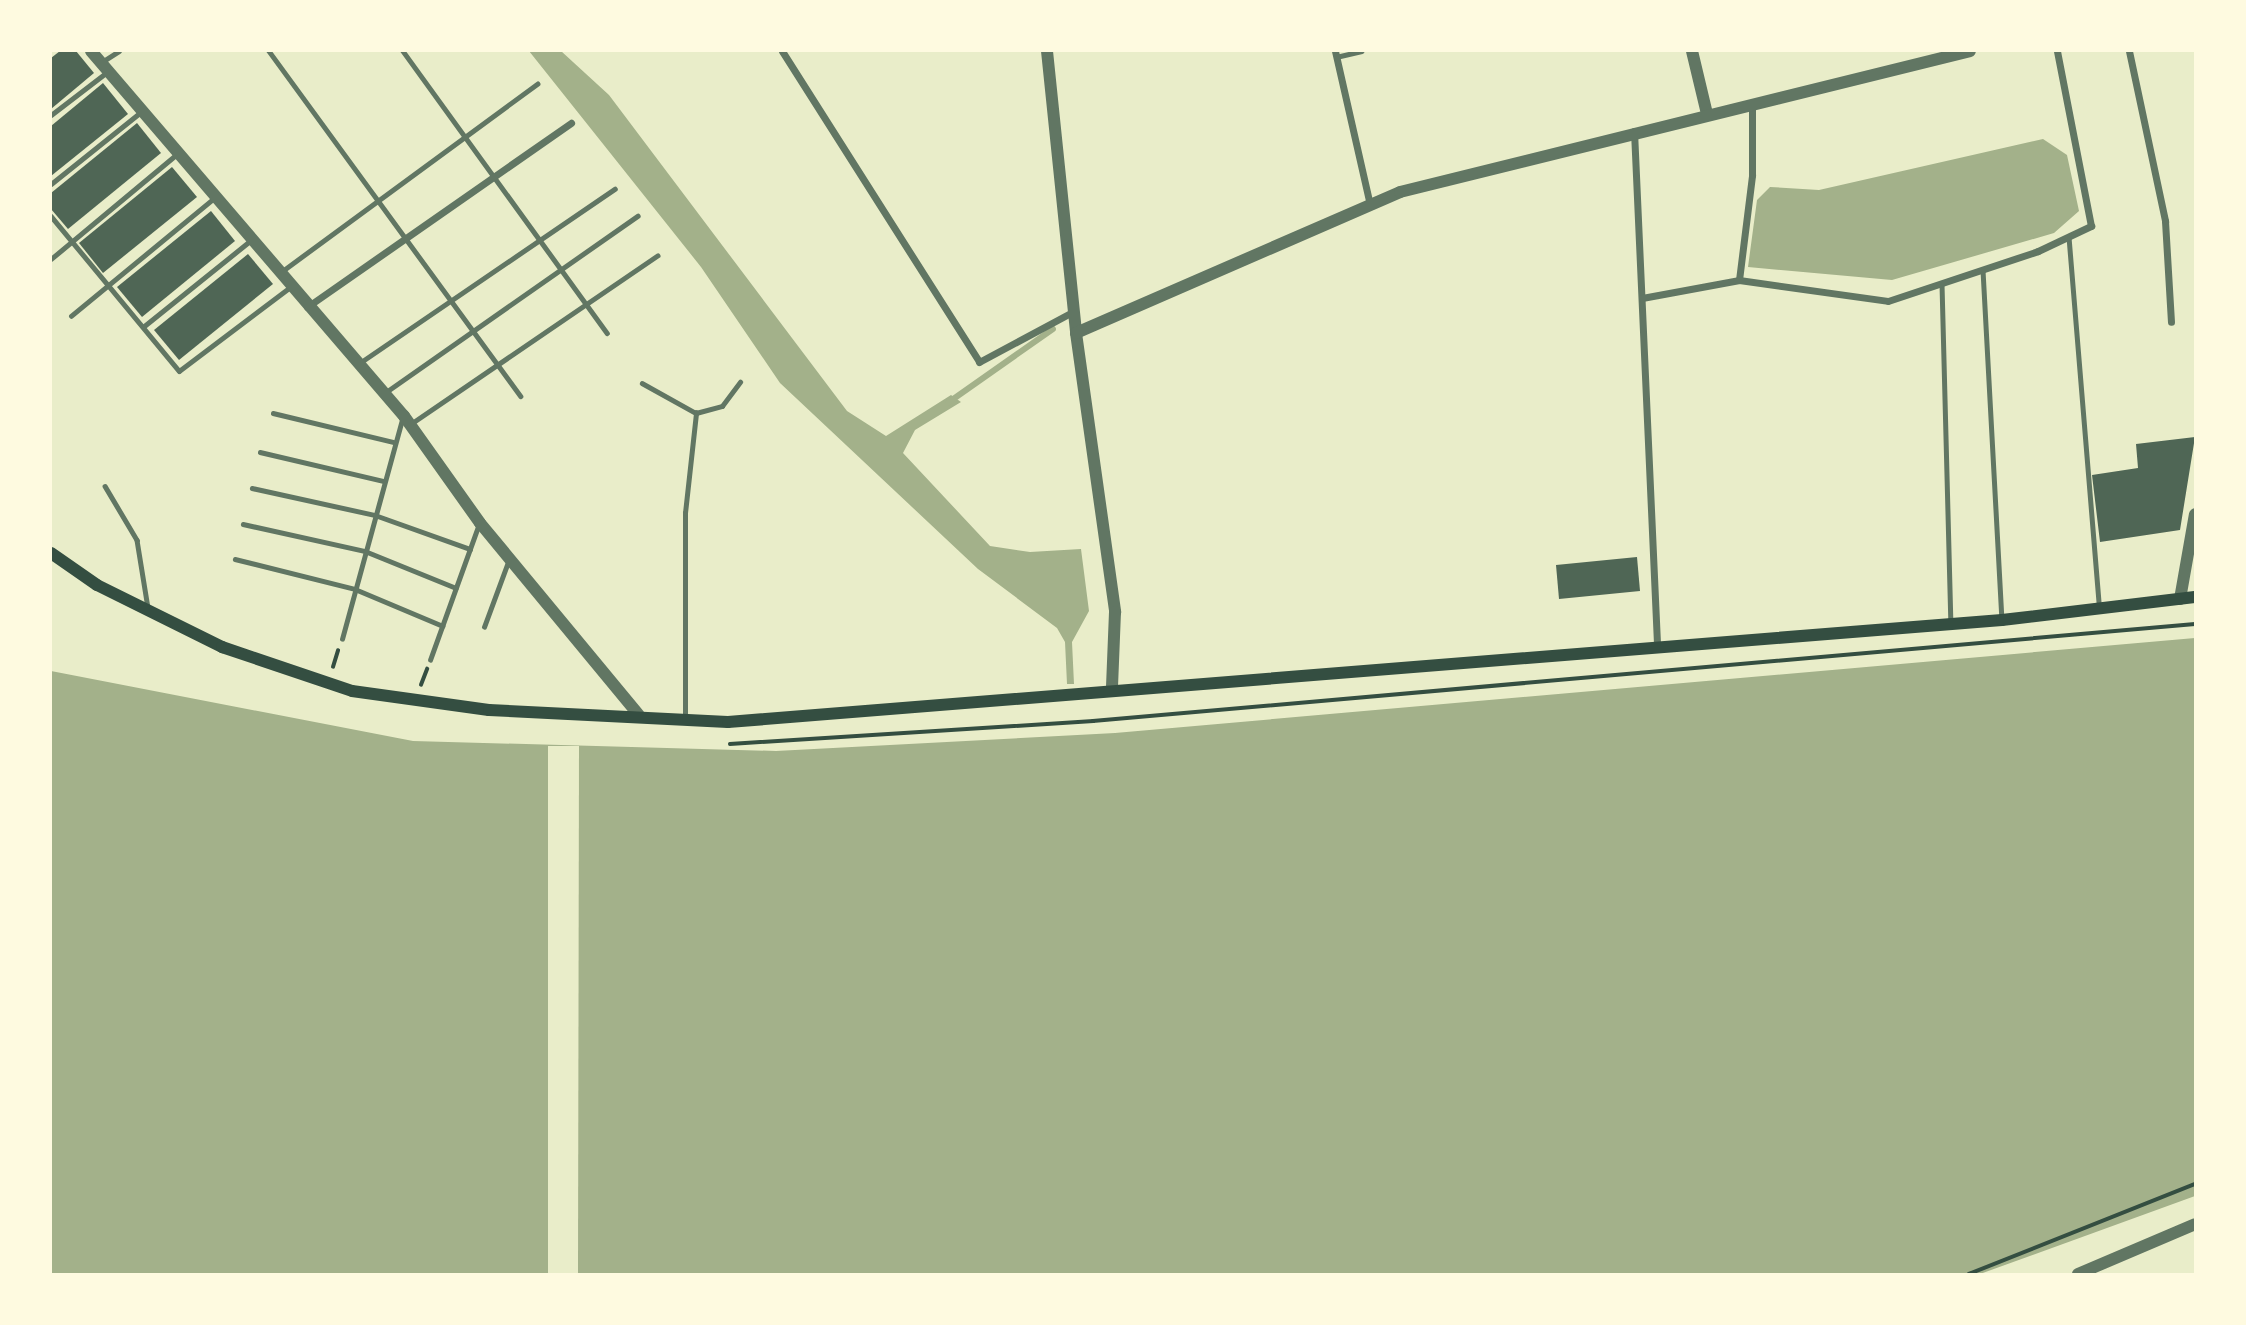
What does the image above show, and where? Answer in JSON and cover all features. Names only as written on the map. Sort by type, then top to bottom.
[{"type":"main road","points":[[51,553],[148,609],[222,647],[328,682],[489,710],[639,715],[728,722],[1112,687],[2002,620],[2195,597]]},
{"type":"street","points":[[91,51],[306,308],[407,420],[480,523],[639,715]]},
{"type":"street","points":[[782,51],[979,362],[1074,311]]},
{"type":"street","points":[[1047,51],[1076,334],[1115,612],[1112,687]]},
{"type":"street","points":[[1692,51],[1707,114]]},
{"type":"street","points":[[1076,334],[1370,206],[1634,130],[1970,51]]},
{"type":"street","points":[[1642,298],[1739,280],[1888,301],[1983,270],[2091,226],[2057,51]]},
{"type":"street","points":[[2129,51],[2165,221],[2171,322]]},
{"type":"street","points":[[1336,54],[1370,206]]},
{"type":"street","points":[[1739,280],[1752,175],[1752,103]]},
{"type":"street","points":[[306,308],[571,123]]},
{"type":"street","points":[[1634,130],[1657,644]]},
{"type":"street","points":[[2180,599],[2195,514]]},
{"type":"street","points":[[2078,1274],[2195,1224]]},
{"type":"lane","points":[[51,116],[119,51]]},
{"type":"lane","points":[[269,51],[521,396]]},
{"type":"lane","points":[[403,51],[607,333]]},
{"type":"lane","points":[[1336,54],[1361,51]]},
{"type":"lane","points":[[278,274],[537,84]]},
{"type":"lane","points":[[51,184],[141,111]]},
{"type":"lane","points":[[51,259],[177,154]]},
{"type":"lane","points":[[357,365],[615,189]]},
{"type":"lane","points":[[71,316],[214,198]]},
{"type":"lane","points":[[51,216],[179,370],[289,288]]},
{"type":"lane","points":[[384,394],[637,216]]},
{"type":"lane","points":[[2069,236],[2100,610]]},
{"type":"lane","points":[[143,327],[250,241]]},
{"type":"lane","points":[[342,639],[394,442],[407,420],[498,364],[657,256]]},
{"type":"lane","points":[[1983,270],[2002,620]]},
{"type":"lane","points":[[1942,283],[1951,623]]},
{"type":"lane","points":[[642,383],[696,413],[722,406],[740,382]]},
{"type":"lane","points":[[272,413],[394,442]]},
{"type":"lane","points":[[685,718],[685,513],[696,413]]},
{"type":"lane","points":[[260,452],[384,481]]},
{"type":"lane","points":[[105,486],[137,540],[148,609]]},
{"type":"lane","points":[[252,488],[375,516],[470,549]]},
{"type":"lane","points":[[430,660],[480,523]]},
{"type":"lane","points":[[243,524],[365,551],[456,588]]},
{"type":"lane","points":[[484,627],[510,558]]},
{"type":"lane","points":[[235,559],[355,589],[443,626]]},
{"type":"path","points":[[730,744],[1107,720],[2195,624]]},
{"type":"path","points":[[328,682],[342,639]]},
{"type":"path","points":[[416,699],[430,660]]},
{"type":"path","points":[[1969,1274],[2195,1184]]},
{"type":"shaded area","points":[[529,51],[561,51],[609,95],[847,411],[886,436],[951,395],[961,402],[915,430],[903,453],[990,546],[1030,552],[1081,549],[1089,611],[1072,642],[1074,684],[1067,684],[1065,642],[1057,628],[978,569],[780,383],[701,267]]},
{"type":"shaded area","points":[[2043,139],[2067,155],[2079,211],[2054,233],[1892,280],[1748,267],[1757,200],[1770,187],[1819,190]]},
{"type":"shaded area","points":[[2195,638],[2195,1196],[1980,1274],[51,1274],[51,671],[413,741],[776,751],[1115,733]]},
{"type":"pier","points":[[548,746],[579,746],[578,1274],[548,1274]]},
{"type":"building","points":[[60,51],[76,51],[94,73],[51,109],[51,58]]},
{"type":"building","points":[[103,83],[128,114],[51,176],[51,126]]},
{"type":"building","points":[[137,123],[161,153],[68,229],[51,209],[51,193]]},
{"type":"building","points":[[172,167],[197,197],[103,273],[79,243]]},
{"type":"building","points":[[211,211],[235,241],[142,317],[117,287]]},
{"type":"building","points":[[248,254],[273,284],[179,360],[154,330]]},
{"type":"building","points":[[2195,437],[2180,530],[2100,542],[2092,475],[2138,468],[2136,444]]},
{"type":"building","points":[[1637,557],[1640,591],[1559,599],[1556,565]]},
{"type":"waterway","points":[[949,402],[1053,329]]}]
